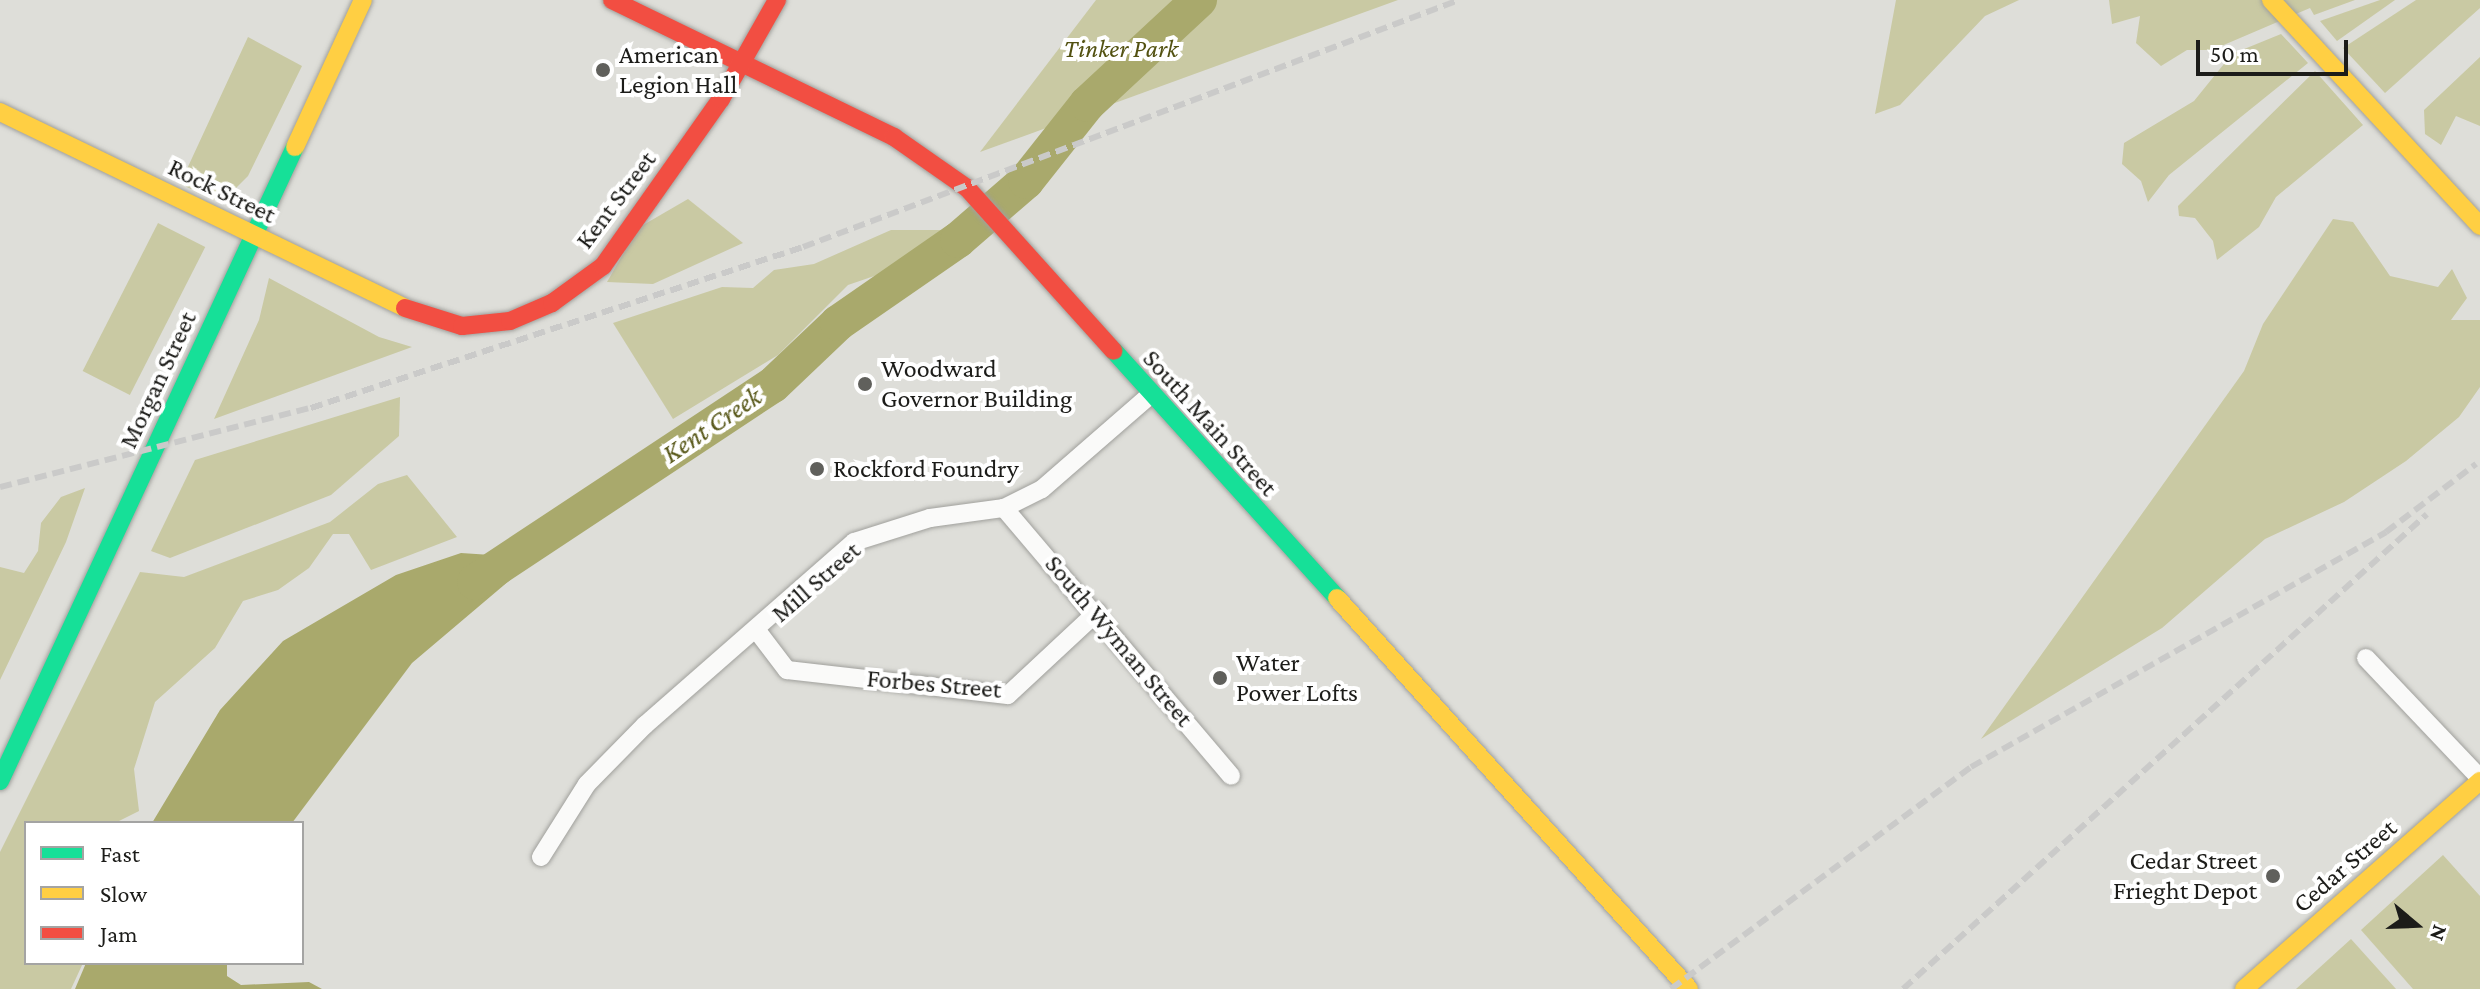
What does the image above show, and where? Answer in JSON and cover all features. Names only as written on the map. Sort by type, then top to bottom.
[{"type":"main road","name":"Morgan Street","points":[[0,781],[363,0]]},
{"type":"main road","name":"South Main Street","points":[[612,0],[920,152],[974,196],[1149,396],[1689,989]]},
{"type":"main road","name":"Kent Street","points":[[422,316],[462,326],[510,321],[552,303],[603,266],[744,64],[777,0]]},
{"type":"main road","points":[[2271,0],[2480,226]]},
{"type":"main road","name":"Rock Street","points":[[0,112],[422,316]]},
{"type":"main road","name":"Cedar Street","points":[[2244,989],[2480,780]]},
{"type":"street","name":"Mill Street","points":[[541,857],[587,784],[645,725],[758,632],[854,542],[930,518],[1004,508],[1042,489],[1149,396]]},
{"type":"street","name":"South Wyman Street","points":[[1004,508],[1097,612],[1231,776]]},
{"type":"street","name":"Forbes Street","points":[[758,632],[787,670],[1008,695],[1097,612]]},
{"type":"street","points":[[2366,658],[2480,780]]},
{"type":"green space","name":"Tinker Park","points":[[1096,0],[1398,0],[980,152]]},
{"type":"green space","points":[[1896,0],[2019,0],[1985,16],[1900,105],[1875,114]]},
{"type":"green space","points":[[2109,0],[2355,0],[2314,15],[2310,8],[2212,50],[2187,50],[2161,66],[2136,43],[2140,16],[2112,24]]},
{"type":"green space","points":[[2380,0],[2395,0],[2337,41],[2320,21]]},
{"type":"green space","points":[[2416,0],[2480,0],[2480,8],[2385,93],[2343,48]]},
{"type":"green space","points":[[2281,34],[2308,63],[2169,175],[2148,202],[2141,181],[2122,164],[2124,143],[2194,101],[2232,54]]},
{"type":"green space","points":[[248,37],[302,66],[248,176],[232,192],[217,186],[229,197],[220,202],[180,184]]},
{"type":"green space","points":[[2480,57],[2480,126],[2456,116],[2441,145],[2425,134],[2424,110]]},
{"type":"green space","points":[[2315,71],[2363,125],[2276,197],[2259,227],[2217,260],[2213,241],[2195,218],[2179,216],[2178,206]]},
{"type":"green space","points":[[688,199],[743,243],[653,284],[607,282],[638,228]]},
{"type":"green space","points":[[2333,219],[2353,222],[2390,276],[2438,287],[2452,269],[2467,298],[2451,320],[2480,320],[2480,387],[2459,417],[2406,461],[2344,502],[2265,539],[2162,628],[1981,739],[2244,371],[2263,324]]},
{"type":"green space","points":[[158,223],[205,247],[130,395],[83,371]]},
{"type":"green space","points":[[891,230],[942,230],[883,273],[848,285],[778,355],[673,419],[613,323],[722,287],[753,288],[774,270],[814,264]]},
{"type":"green space","points":[[269,278],[379,337],[412,347],[214,419],[259,320]]},
{"type":"green space","points":[[400,397],[399,436],[331,495],[170,558],[151,551],[195,460]]},
{"type":"green space","points":[[407,475],[457,537],[371,570],[349,534],[333,534],[309,568],[278,590],[243,601],[215,648],[155,702],[134,769],[139,811],[119,821],[24,821],[24,965],[82,965],[71,989],[0,989],[0,852],[140,572],[184,577],[330,522],[378,484]]},
{"type":"green space","points":[[85,488],[66,542],[0,680],[0,567],[24,573],[38,551],[41,523],[61,497]]},
{"type":"green space","points":[[2443,855],[2480,896],[2480,989],[2413,989],[2361,930]]},
{"type":"green space","points":[[2351,939],[2396,989],[2296,989]]},
{"type":"shaded area","points":[[461,553],[536,558],[412,663],[294,821],[153,821],[220,710],[283,641],[396,575]]},
{"type":"shaded area","points":[[85,965],[227,965],[227,976],[241,985],[309,982],[322,989],[75,989]]},
{"type":"waterway","name":"Kent Creek","points":[[475,582],[773,385],[838,323],[958,240],[1026,181],[1087,104],[1199,0]]},
{"type":"railway","points":[[0,487],[311,408],[803,247],[1459,0]]},
{"type":"railway","points":[[1671,989],[1971,767],[2386,532],[2476,464]]},
{"type":"railway","points":[[1903,989],[2427,514]]},
{"type":"traffic: fast","points":[[0,781],[295,147]]},
{"type":"traffic: fast","points":[[1114,351],[1337,598]]},
{"type":"traffic: slow","points":[[295,147],[363,0]]},
{"type":"traffic: slow","points":[[2271,0],[2480,226]]},
{"type":"traffic: slow","points":[[0,112],[405,308]]},
{"type":"traffic: slow","points":[[1337,598],[1689,989]]},
{"type":"traffic: slow","points":[[2244,989],[2480,781]]},
{"type":"traffic: jam","points":[[612,0],[894,137],[967,188],[1114,351]]},
{"type":"traffic: jam","points":[[405,308],[462,326],[510,321],[552,303],[603,266],[721,99],[777,0]]},
{"type":"place","name":"American Legion Hall","points":[[603,70]]},
{"type":"place","name":"Woodward Governor Building","points":[[865,384]]},
{"type":"place","name":"Rockford Foundry","points":[[817,469]]},
{"type":"place","name":"Water Power Lofts","points":[[1220,678]]},
{"type":"place","name":"Cedar Street Frieght Depot","points":[[2273,876]]}]
